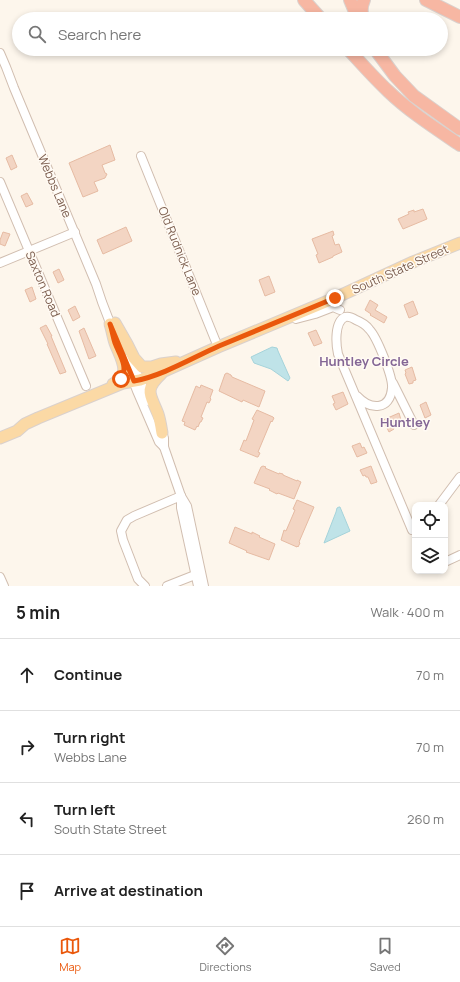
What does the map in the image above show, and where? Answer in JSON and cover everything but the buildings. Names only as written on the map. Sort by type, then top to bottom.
[{"type":"highway","points":[[304,0],[315,12]]},
{"type":"highway","points":[[350,0],[355,12]]},
{"type":"highway","points":[[361,12],[362,3],[364,0]]},
{"type":"highway","points":[[426,0],[460,17]]},
{"type":"highway","points":[[355,56],[398,100],[460,145]]},
{"type":"highway","points":[[380,56],[395,76],[414,96],[460,129]]},
{"type":"main road","name":"South State Street","points":[[0,438],[17,430],[25,424],[64,407],[123,383],[136,381],[162,372],[335,298],[413,262],[460,243]]},
{"type":"main road","points":[[113,324],[127,344],[134,358],[142,367],[152,367],[190,359]]},
{"type":"main road","points":[[64,407],[81,397],[118,382],[123,375],[124,364],[115,343],[113,324]]},
{"type":"main road","points":[[162,372],[152,383],[150,394],[158,415],[162,433]]},
{"type":"main road","name":"South State Street","points":[[17,430],[28,429],[126,389],[136,381]]},
{"type":"street","name":"Webbs Lane","points":[[0,53],[136,381]]},
{"type":"street","name":"Webbs Lane","points":[[0,64],[14,88]]},
{"type":"street","name":"Old Rudnick Lane","points":[[141,156],[218,347]]},
{"type":"street","name":"Saxton Road","points":[[0,182],[86,386]]},
{"type":"street","points":[[0,263],[75,232]]},
{"type":"street","points":[[335,298],[342,314],[336,335],[338,354],[412,527]]},
{"type":"street","points":[[275,323],[315,314],[332,307],[342,314],[368,327],[390,373],[392,381],[414,425]]},
{"type":"street","points":[[136,381],[164,438],[164,447],[181,496],[181,508],[198,573],[204,586]]},
{"type":"street","points":[[136,381],[159,442],[164,447]]},
{"type":"street","points":[[357,396],[360,400],[367,404],[382,406],[389,398],[392,388],[392,381]]},
{"type":"street","points":[[369,427],[367,418],[368,414],[377,406]]},
{"type":"street","points":[[441,502],[460,477]]},
{"type":"street","points":[[145,586],[138,579],[121,531],[127,520],[181,496]]},
{"type":"street","points":[[448,561],[460,555]]},
{"type":"street","points":[[167,586],[198,573]]},
{"type":"street","points":[[198,573],[198,586]]},
{"type":"street","points":[[0,577],[4,586]]},
{"type":"water","points":[[272,347],[277,348],[290,378],[288,381],[271,369],[254,363],[251,357]]},
{"type":"water","points":[[339,507],[350,531],[324,543],[337,508]]},
{"type":"district","name":"Huntley Circle","points":[[364,361]]},
{"type":"district","name":"Huntley","points":[[405,422]]},
{"type":"route","points":[[121,379],[124,371],[124,364],[115,343],[110,324],[134,381],[162,372],[335,298]]}]
